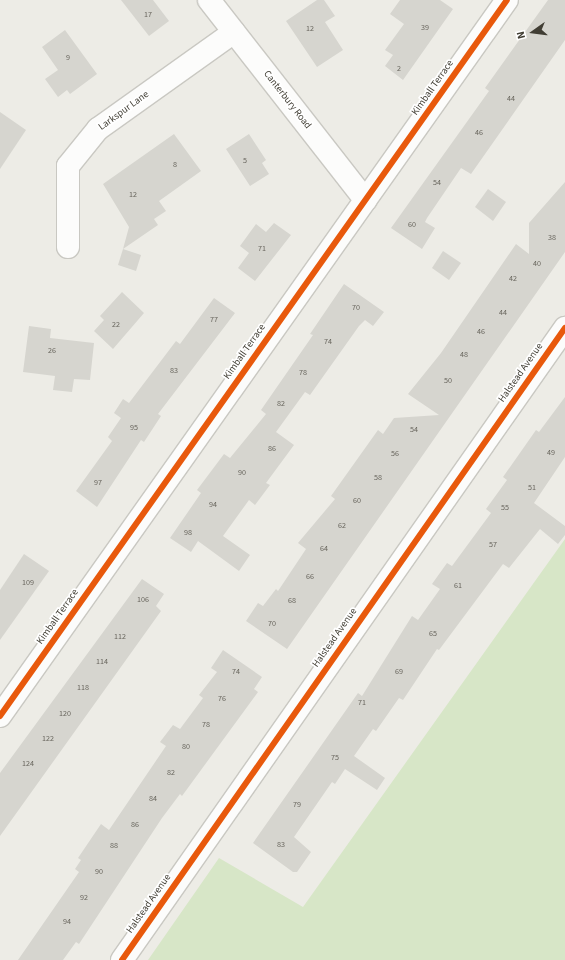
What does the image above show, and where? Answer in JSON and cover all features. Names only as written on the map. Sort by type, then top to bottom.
[{"type":"street","name":"Canterbury Road","points":[[209,0],[365,200]]},
{"type":"street","name":"Kimball Terrace","points":[[4,702],[507,0]]},
{"type":"street","name":"Larkspur Lane","points":[[68,247],[68,166],[98,129],[234,32]]},
{"type":"street","name":"Halstead Avenue","points":[[122,960],[565,328]]},
{"type":"green space","points":[[565,539],[565,960],[148,960],[219,858],[303,907]]},
{"type":"building","points":[[121,0],[153,0],[169,21],[149,36]]},
{"type":"building","points":[[317,0],[324,0],[335,16],[325,22],[343,50],[317,67],[286,21]]},
{"type":"building","points":[[400,0],[440,0],[453,9],[403,80],[385,66],[393,55],[385,50],[404,24],[390,14]]},
{"type":"building","points":[[548,0],[565,0],[565,40],[471,174],[461,168],[425,222],[435,228],[422,249],[391,228],[489,91],[485,88]]},
{"type":"building","points":[[65,30],[97,74],[70,94],[67,90],[58,97],[45,79],[58,70],[42,47]]},
{"type":"building","points":[[0,112],[26,130],[0,169]]},
{"type":"building","points":[[174,134],[201,171],[159,201],[166,211],[154,219],[158,225],[123,249],[129,227],[103,184]]},
{"type":"building","points":[[249,134],[266,160],[262,163],[269,174],[250,186],[226,149]]},
{"type":"building","points":[[565,182],[565,252],[287,649],[246,621],[258,603],[263,606],[276,589],[278,591],[306,549],[298,543],[335,499],[331,496],[378,430],[383,434],[394,418],[439,415],[408,394],[441,353],[516,244],[529,254],[529,223]]},
{"type":"building","points":[[488,189],[506,202],[493,221],[475,207]]},
{"type":"building","points":[[274,223],[291,235],[255,281],[238,268],[249,253],[240,246],[256,224],[266,232]]},
{"type":"building","points":[[123,249],[141,255],[136,271],[118,265]]},
{"type":"building","points":[[443,251],[461,263],[449,280],[432,268]]},
{"type":"building","points":[[344,284],[384,312],[373,326],[365,320],[359,326],[310,395],[305,392],[276,432],[294,445],[266,483],[270,485],[255,505],[249,500],[223,536],[250,555],[239,571],[198,541],[191,552],[170,538],[201,493],[197,490],[224,454],[230,458],[266,414],[261,410],[313,335],[310,334]]},
{"type":"building","points":[[122,292],[144,313],[113,349],[94,331],[104,320],[100,316]]},
{"type":"building","points":[[214,298],[235,313],[158,414],[161,416],[144,442],[141,440],[97,507],[76,491],[112,441],[108,437],[121,418],[114,413],[123,399],[129,403],[176,341],[180,344]]},
{"type":"building","points":[[29,326],[51,329],[50,338],[94,343],[90,380],[74,379],[72,392],[53,390],[55,376],[23,372]]},
{"type":"building","points":[[565,397],[565,457],[534,503],[565,526],[565,535],[558,544],[540,529],[509,568],[503,564],[439,650],[437,649],[403,700],[399,698],[376,731],[373,729],[354,756],[385,778],[377,790],[345,769],[335,784],[332,782],[294,837],[311,852],[297,872],[293,872],[253,843],[358,693],[362,696],[412,616],[418,620],[440,589],[432,584],[447,563],[452,566],[491,513],[486,509],[507,480],[503,477],[536,430],[539,432]]},
{"type":"building","points":[[24,554],[49,571],[0,640],[0,590]]},
{"type":"building","points":[[142,579],[164,594],[156,606],[161,611],[0,836],[0,773]]},
{"type":"building","points":[[223,650],[262,677],[254,689],[258,692],[182,796],[180,794],[162,818],[79,944],[76,942],[63,960],[18,960],[79,872],[75,869],[81,860],[78,858],[101,824],[109,830],[166,746],[160,742],[173,725],[180,729],[203,698],[199,695],[217,672],[211,668]]},
{"type":"cycle path","points":[[0,716],[507,0]]},
{"type":"cycle path","points":[[122,960],[565,328]]}]
